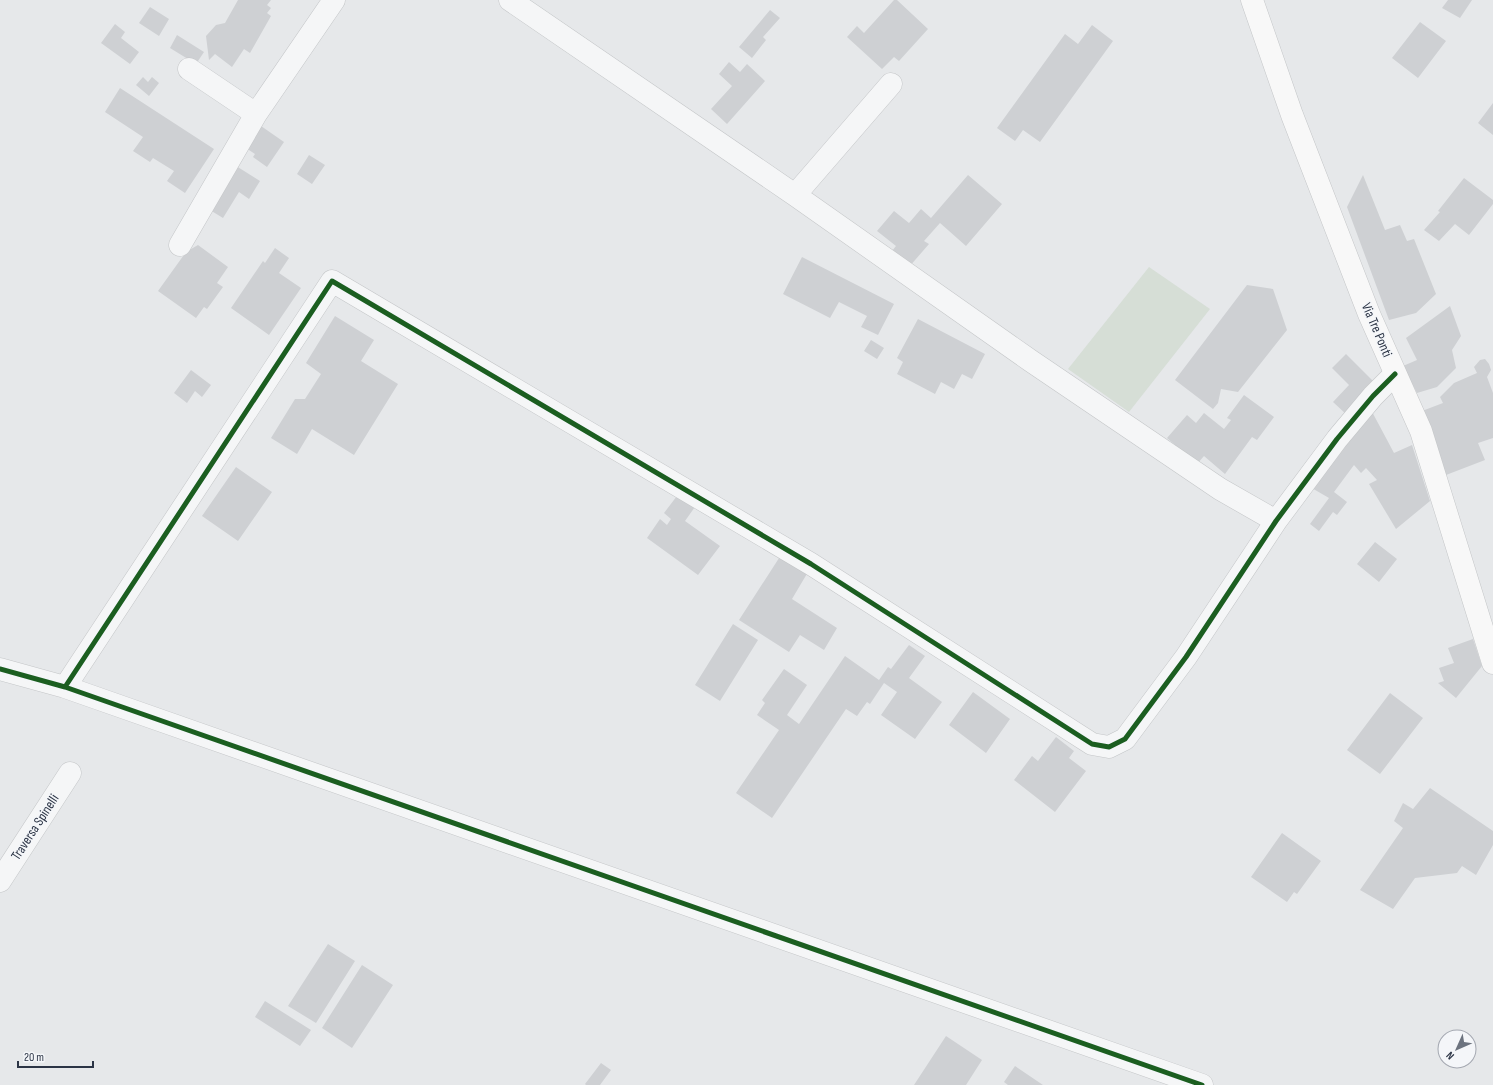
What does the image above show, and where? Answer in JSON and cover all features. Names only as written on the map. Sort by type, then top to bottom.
[{"type":"street","points":[[180,245],[256,114],[334,0]]},
{"type":"street","points":[[510,0],[795,195],[1031,361],[1220,489],[1276,521]]},
{"type":"street","name":"Via Tre Ponti","points":[[1252,0],[1292,115],[1369,314],[1421,431],[1493,663]]},
{"type":"street","points":[[189,69],[256,114]]},
{"type":"street","points":[[795,195],[891,84]]},
{"type":"street","points":[[66,687],[332,280],[811,564],[1092,744],[1109,747],[1125,738],[1186,657],[1276,521],[1337,439],[1373,396],[1395,374]]},
{"type":"street","points":[[0,669],[66,687],[1202,1085]]},
{"type":"street","name":"Traversa Spinelli","points":[[0,881],[70,773]]},
{"type":"shaded area","points":[[1149,267],[1210,309],[1129,412],[1068,369]]},
{"type":"building","points":[[238,0],[271,0],[267,5],[271,8],[267,13],[271,16],[250,53],[244,49],[232,67],[215,54],[209,60],[206,36],[216,25],[225,23]]},
{"type":"building","points":[[894,0],[897,0],[928,29],[899,61],[894,57],[882,69],[847,37],[857,26],[864,33]]},
{"type":"building","points":[[1448,0],[1472,0],[1460,18],[1442,8]]},
{"type":"building","points":[[150,7],[169,19],[159,36],[139,23]]},
{"type":"building","points":[[770,10],[780,18],[763,37],[766,40],[752,58],[739,47]]},
{"type":"building","points":[[1420,22],[1446,41],[1418,78],[1392,58]]},
{"type":"building","points":[[115,24],[125,32],[121,38],[139,52],[130,64],[101,43]]},
{"type":"building","points":[[1092,25],[1113,41],[1040,142],[1023,130],[1015,141],[997,128],[1065,34],[1078,44]]},
{"type":"building","points":[[177,35],[204,52],[196,64],[170,48]]},
{"type":"building","points":[[729,62],[740,72],[747,64],[765,81],[727,124],[711,109],[732,86],[719,74]]},
{"type":"building","points":[[143,77],[148,82],[152,77],[159,83],[149,96],[136,85]]},
{"type":"building","points":[[120,88],[214,149],[185,193],[167,181],[174,171],[153,158],[150,162],[133,151],[143,137],[105,112]]},
{"type":"building","points":[[1493,103],[1493,135],[1478,123]]},
{"type":"building","points":[[261,126],[284,142],[267,167],[253,157],[255,154],[246,148]]},
{"type":"building","points":[[309,155],[325,165],[312,184],[297,174]]},
{"type":"building","points":[[233,164],[260,181],[249,199],[239,192],[223,218],[205,207]]},
{"type":"building","points":[[968,175],[1002,204],[966,246],[940,223],[924,241],[929,244],[909,267],[892,251],[896,246],[877,231],[894,211],[909,223],[921,209],[931,218]]},
{"type":"building","points":[[1363,175],[1385,230],[1400,225],[1407,241],[1414,239],[1436,294],[1416,313],[1389,320],[1347,207]]},
{"type":"building","points":[[1464,178],[1493,200],[1493,204],[1469,235],[1455,224],[1439,241],[1424,230],[1440,212],[1438,211]]},
{"type":"building","points":[[198,245],[228,267],[217,283],[223,287],[207,309],[204,307],[196,318],[158,291],[186,252]]},
{"type":"building","points":[[275,248],[289,258],[279,273],[301,288],[269,335],[231,308],[263,261],[265,263]]},
{"type":"building","points":[[802,257],[894,304],[878,335],[861,327],[867,316],[839,302],[830,318],[783,294]]},
{"type":"building","points":[[1247,285],[1273,289],[1287,330],[1238,392],[1221,389],[1218,403],[1213,409],[1175,380]]},
{"type":"building","points":[[1450,306],[1461,336],[1452,350],[1456,368],[1437,387],[1417,393],[1403,366],[1417,360],[1406,338]]},
{"type":"building","points":[[335,316],[374,340],[361,361],[398,384],[354,455],[312,429],[297,454],[271,438],[295,399],[305,399],[321,374],[306,363]]},
{"type":"building","points":[[918,319],[985,354],[972,379],[962,374],[954,389],[941,382],[935,394],[897,374],[903,362],[897,358]]},
{"type":"building","points":[[871,340],[884,348],[877,359],[864,351]]},
{"type":"building","points":[[1346,354],[1377,385],[1347,415],[1333,402],[1349,385],[1332,368]]},
{"type":"building","points":[[1485,359],[1491,370],[1487,377],[1493,393],[1493,438],[1478,443],[1485,460],[1446,475],[1422,411],[1443,403],[1440,397],[1454,383],[1477,373],[1474,367],[1480,360]]},
{"type":"building","points":[[191,370],[211,385],[202,397],[195,391],[187,403],[174,393]]},
{"type":"building","points":[[1244,395],[1274,417],[1257,440],[1252,437],[1225,474],[1204,456],[1197,464],[1167,438],[1187,415],[1196,423],[1204,413],[1224,429],[1231,420],[1227,418]]},
{"type":"building","points":[[1370,408],[1394,453],[1412,445],[1430,501],[1396,529],[1369,484],[1377,480],[1366,468],[1361,473],[1354,465],[1334,492],[1347,502],[1337,515],[1333,512],[1319,531],[1310,524],[1329,498],[1310,487]]},
{"type":"building","points":[[236,467],[272,492],[238,541],[202,516]]},
{"type":"building","points":[[680,492],[697,504],[685,521],[720,546],[698,575],[647,538],[660,519],[667,525],[671,519],[664,513]]},
{"type":"building","points":[[1375,542],[1397,559],[1379,582],[1357,564]]},
{"type":"building","points":[[781,555],[808,572],[792,599],[837,628],[824,650],[800,635],[789,652],[739,620]]},
{"type":"building","points":[[733,624],[758,640],[720,701],[695,685]]},
{"type":"building","points":[[1473,639],[1482,666],[1456,698],[1438,683],[1444,681],[1439,668],[1454,663],[1448,648]]},
{"type":"building","points":[[909,645],[925,656],[909,678],[942,702],[915,739],[881,715],[897,692],[884,683],[870,704],[867,702],[857,716],[846,709],[772,818],[736,793],[779,730],[757,715],[765,703],[762,700],[784,669],[807,685],[787,715],[799,724],[845,656],[879,680],[888,667],[891,669]]},
{"type":"building","points":[[973,692],[1010,719],[986,753],[949,725]]},
{"type":"building","points":[[1390,693],[1423,718],[1380,774],[1347,750]]},
{"type":"building","points":[[1056,737],[1074,751],[1069,758],[1086,771],[1055,812],[1014,780],[1032,756],[1038,761]]},
{"type":"building","points":[[1430,788],[1493,831],[1493,845],[1476,875],[1462,866],[1457,873],[1415,878],[1393,909],[1360,890],[1403,828],[1394,821],[1403,803],[1413,809]]},
{"type":"building","points":[[1282,833],[1321,861],[1297,894],[1294,892],[1287,902],[1251,877]]},
{"type":"building","points":[[328,944],[355,961],[316,1023],[288,1006]]},
{"type":"building","points":[[362,965],[393,985],[352,1048],[322,1028]]},
{"type":"building","points":[[265,1001],[311,1030],[300,1046],[255,1017]]},
{"type":"building","points":[[946,1036],[982,1060],[966,1085],[914,1085]]},
{"type":"building","points":[[601,1063],[611,1070],[600,1085],[586,1085],[585,1084]]},
{"type":"building","points":[[1015,1066],[1043,1085],[1008,1085],[1004,1082]]},
{"type":"cycle path","points":[[0,669],[65,687],[332,281],[811,564],[1092,744],[1109,747],[1125,739],[1186,657],[1276,521],[1337,439],[1373,396],[1395,374]]},
{"type":"cycle path","points":[[65,687],[1202,1085]]}]
